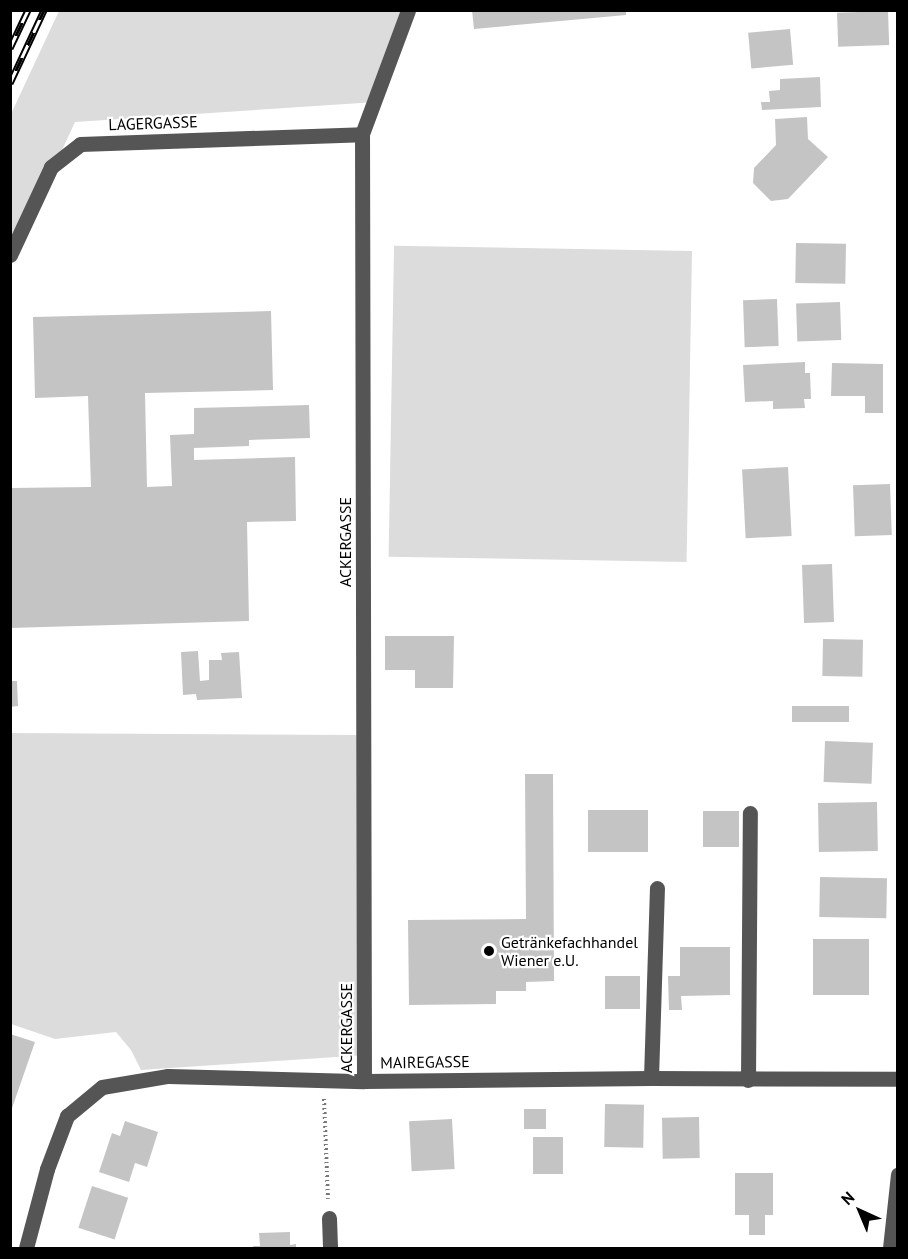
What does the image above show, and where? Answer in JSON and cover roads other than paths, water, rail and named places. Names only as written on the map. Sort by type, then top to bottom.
[{"type":"street","name":"ACKERGASSE","points":[[364,1081],[362,134],[408,10]]},
{"type":"street","name":"LAGERGASSE","points":[[10,255],[51,166],[80,144],[362,134]]},
{"type":"street","points":[[748,1080],[750,813]]},
{"type":"street","points":[[651,1078],[657,888]]},
{"type":"street","name":"MAIREGASSE","points":[[26,1248],[46,1169],[67,1116],[102,1087],[168,1076],[364,1081],[651,1078],[897,1079]]},
{"type":"street","points":[[890,1248],[897,1174]]},
{"type":"street","points":[[329,1218],[330,1248]]},
{"type":"railway","points":[[10,48],[28,10]]},
{"type":"railway","points":[[10,83],[44,10]]},
{"type":"place","name":"Getränkefachhandel Wiener e.U.","points":[[489,951]]}]
